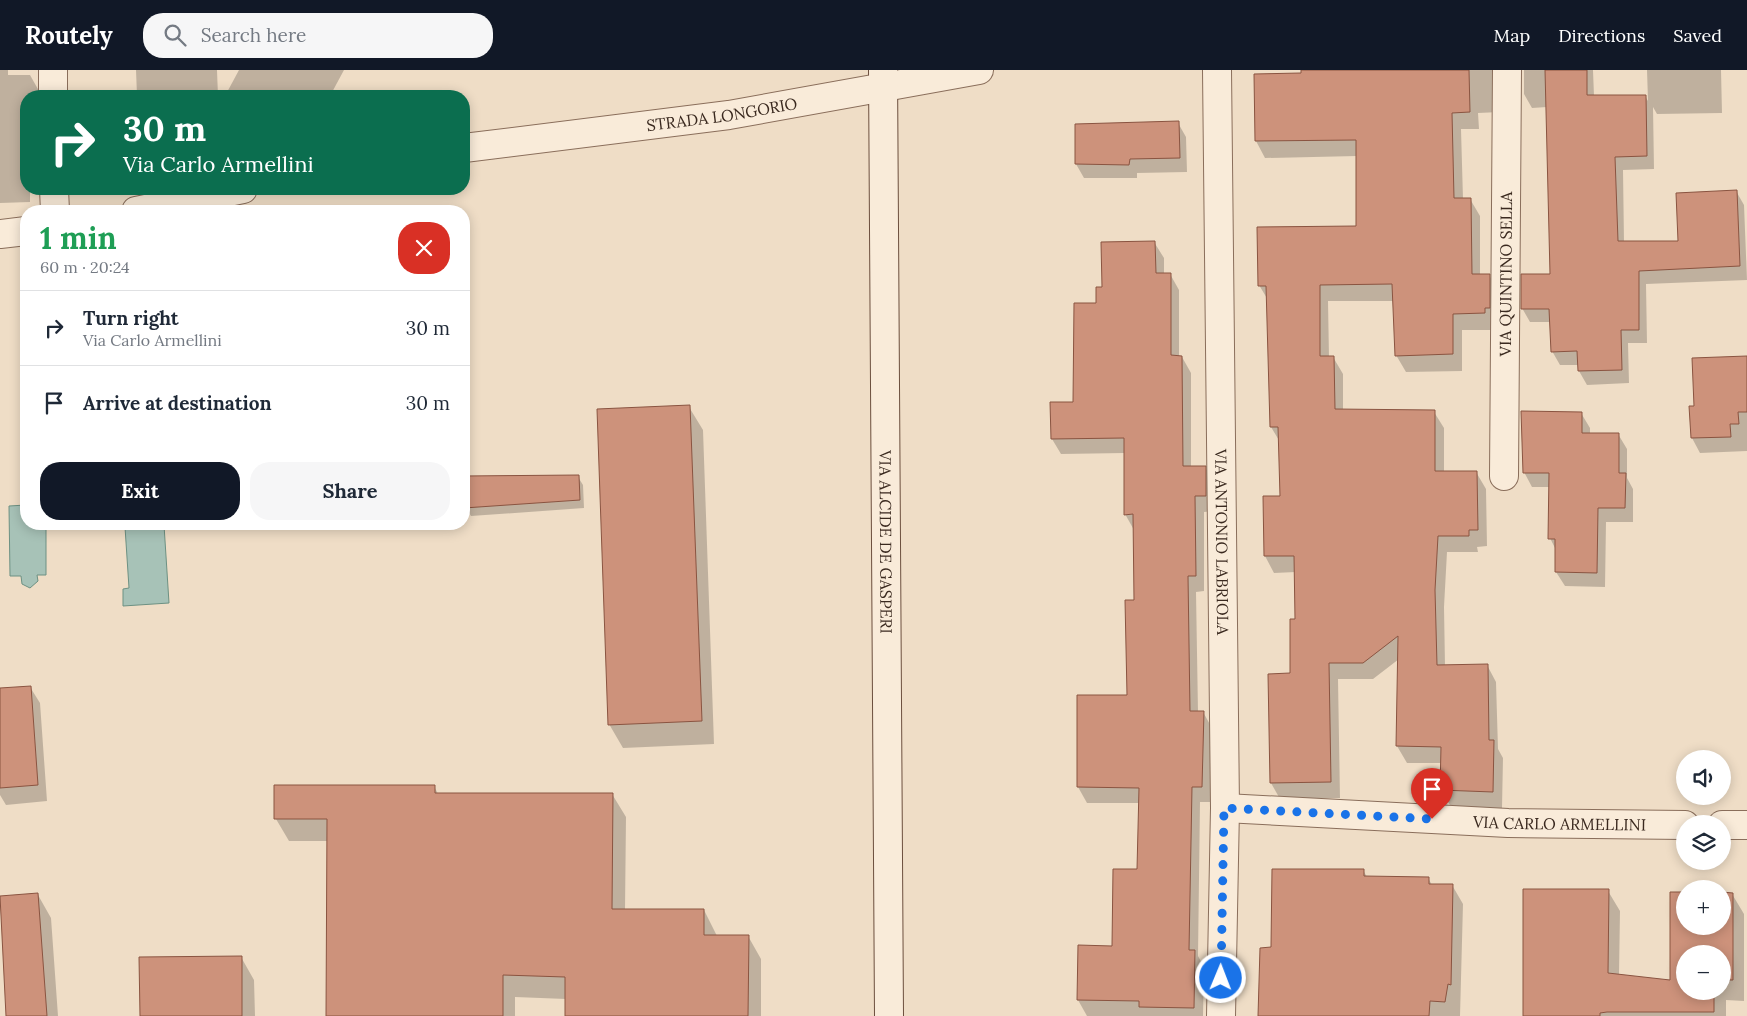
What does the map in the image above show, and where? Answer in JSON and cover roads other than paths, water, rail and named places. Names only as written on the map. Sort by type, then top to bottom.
[{"type":"street","points":[[53,70],[53,90]]},
{"type":"street","name":"STRADA LONGORIO","points":[[470,147],[729,115],[884,78],[979,70]]},
{"type":"street","name":"VIA ANTONIO LABRIOLA","points":[[1217,70],[1224,808],[1221,1016]]},
{"type":"street","name":"VIA QUINTINO SELLA","points":[[1504,476],[1507,70]]},
{"type":"street","name":"VIA ALCIDE DE GASPERI","points":[[884,78],[889,1016]]},
{"type":"street","points":[[165,205],[214,195]]},
{"type":"street","points":[[0,234],[20,232]]},
{"type":"street","name":"VIA CARLO ARMELLINI","points":[[1224,808],[1508,823],[1676,825]]},
{"type":"street","points":[[1731,825],[1747,825]]}]
